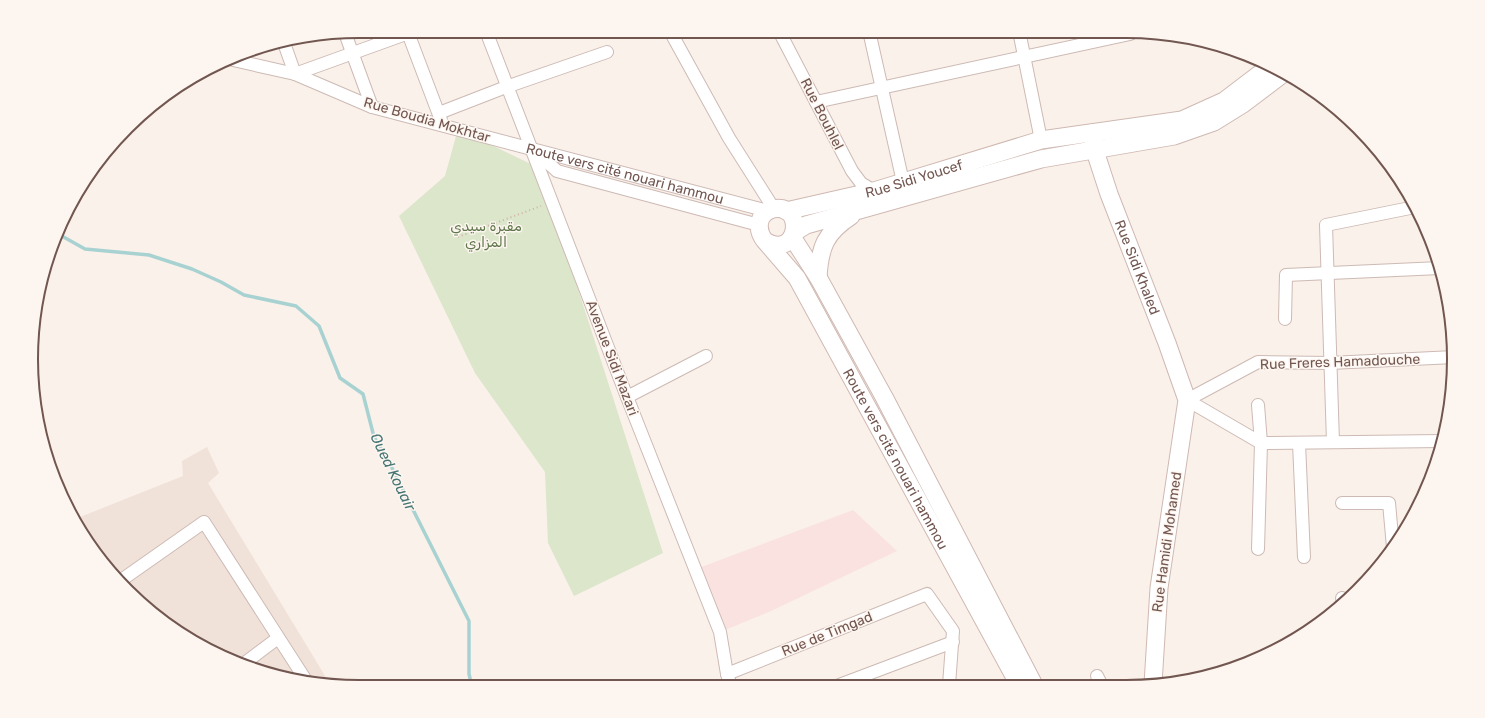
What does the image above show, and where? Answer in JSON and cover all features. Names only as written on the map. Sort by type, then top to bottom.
[{"type":"main road","name":"Rue Sidi Youcef","points":[[776,210],[874,190],[1041,140],[1182,120],[1224,101],[1265,70]]},
{"type":"main road","points":[[793,235],[794,220],[776,210],[760,219],[759,231],[765,241],[770,244],[782,244],[806,225],[1041,159],[1174,136],[1214,122],[1243,104],[1279,77]]},
{"type":"main road","name":"Rue Sidi Khaled","points":[[1092,133],[1095,150],[1109,194],[1167,343],[1187,400]]},
{"type":"main road","points":[[818,277],[820,256],[824,243],[834,229],[862,209]]},
{"type":"main road","name":"Route vers cité nouari hammou","points":[[793,235],[818,277],[884,397],[1031,680]]},
{"type":"main road","name":"Route vers cité nouari hammou","points":[[765,241],[797,278],[1016,680]]},
{"type":"main road","name":"Rue Hamidi Mohamed","points":[[1152,678],[1160,588],[1187,400]]},
{"type":"street","points":[[285,47],[295,74],[393,38]]},
{"type":"street","points":[[413,38],[439,113],[442,126]]},
{"type":"street","name":"Avenue Sidi Mazari","points":[[488,38],[506,87],[532,148],[627,398],[720,632],[729,680]]},
{"type":"street","points":[[674,38],[729,138],[776,210]]},
{"type":"street","name":"Rue Bouhlel","points":[[783,38],[852,171],[861,183],[874,190]]},
{"type":"street","points":[[870,38],[903,182]]},
{"type":"street","points":[[1021,38],[1041,140]]},
{"type":"street","points":[[816,102],[1025,58],[1106,38]]},
{"type":"street","points":[[347,39],[372,107]]},
{"type":"street","points":[[439,113],[506,87],[607,52]]},
{"type":"street","name":"Rue Boudia Mokhtar","points":[[238,61],[295,74],[372,107],[532,148]]},
{"type":"street","name":"Route vers cité nouari hammou","points":[[532,148],[776,210]]},
{"type":"street","name":"Route vers cité nouari hammou","points":[[532,148],[557,171],[759,225]]},
{"type":"street","points":[[1333,442],[1326,225],[1409,208]]},
{"type":"street","points":[[1285,319],[1286,275],[1434,268]]},
{"type":"street","points":[[627,398],[706,356]]},
{"type":"street","name":"Rue Freres Hamadouche","points":[[1187,400],[1258,362],[1330,363],[1447,357]]},
{"type":"street","points":[[1187,400],[1261,443],[1436,441]]},
{"type":"street","points":[[1258,405],[1261,443],[1258,549]]},
{"type":"street","points":[[1299,443],[1304,557]]},
{"type":"street","points":[[1342,503],[1389,503],[1392,538]]},
{"type":"street","points":[[124,578],[204,522],[302,675]]},
{"type":"street","name":"Rue de Timgad","points":[[727,674],[927,594],[953,632],[953,642]]},
{"type":"street","points":[[248,660],[278,638]]},
{"type":"street","points":[[852,680],[953,642],[949,680]]},
{"type":"path","points":[[458,237],[551,201]]},
{"type":"shaded area","points":[[207,447],[219,473],[208,483],[326,678],[296,674],[256,663],[236,656],[198,637],[164,614],[132,586],[104,554],[92,537],[80,517],[183,476],[182,461]]},
{"type":"shaded area","points":[[853,510],[897,551],[769,612],[720,632],[696,569]]},
{"type":"green space","name":"مقبرة سيدي المزاري","points":[[458,129],[539,168],[663,553],[574,596],[548,543],[545,472],[475,373],[399,216],[445,176]]},
{"type":"waterway","name":"Oued Kouair","points":[[62,236],[85,249],[149,255],[192,269],[221,282],[244,295],[296,306],[319,326],[340,378],[363,394],[374,437],[388,460],[469,621],[469,674],[470,680]]}]
